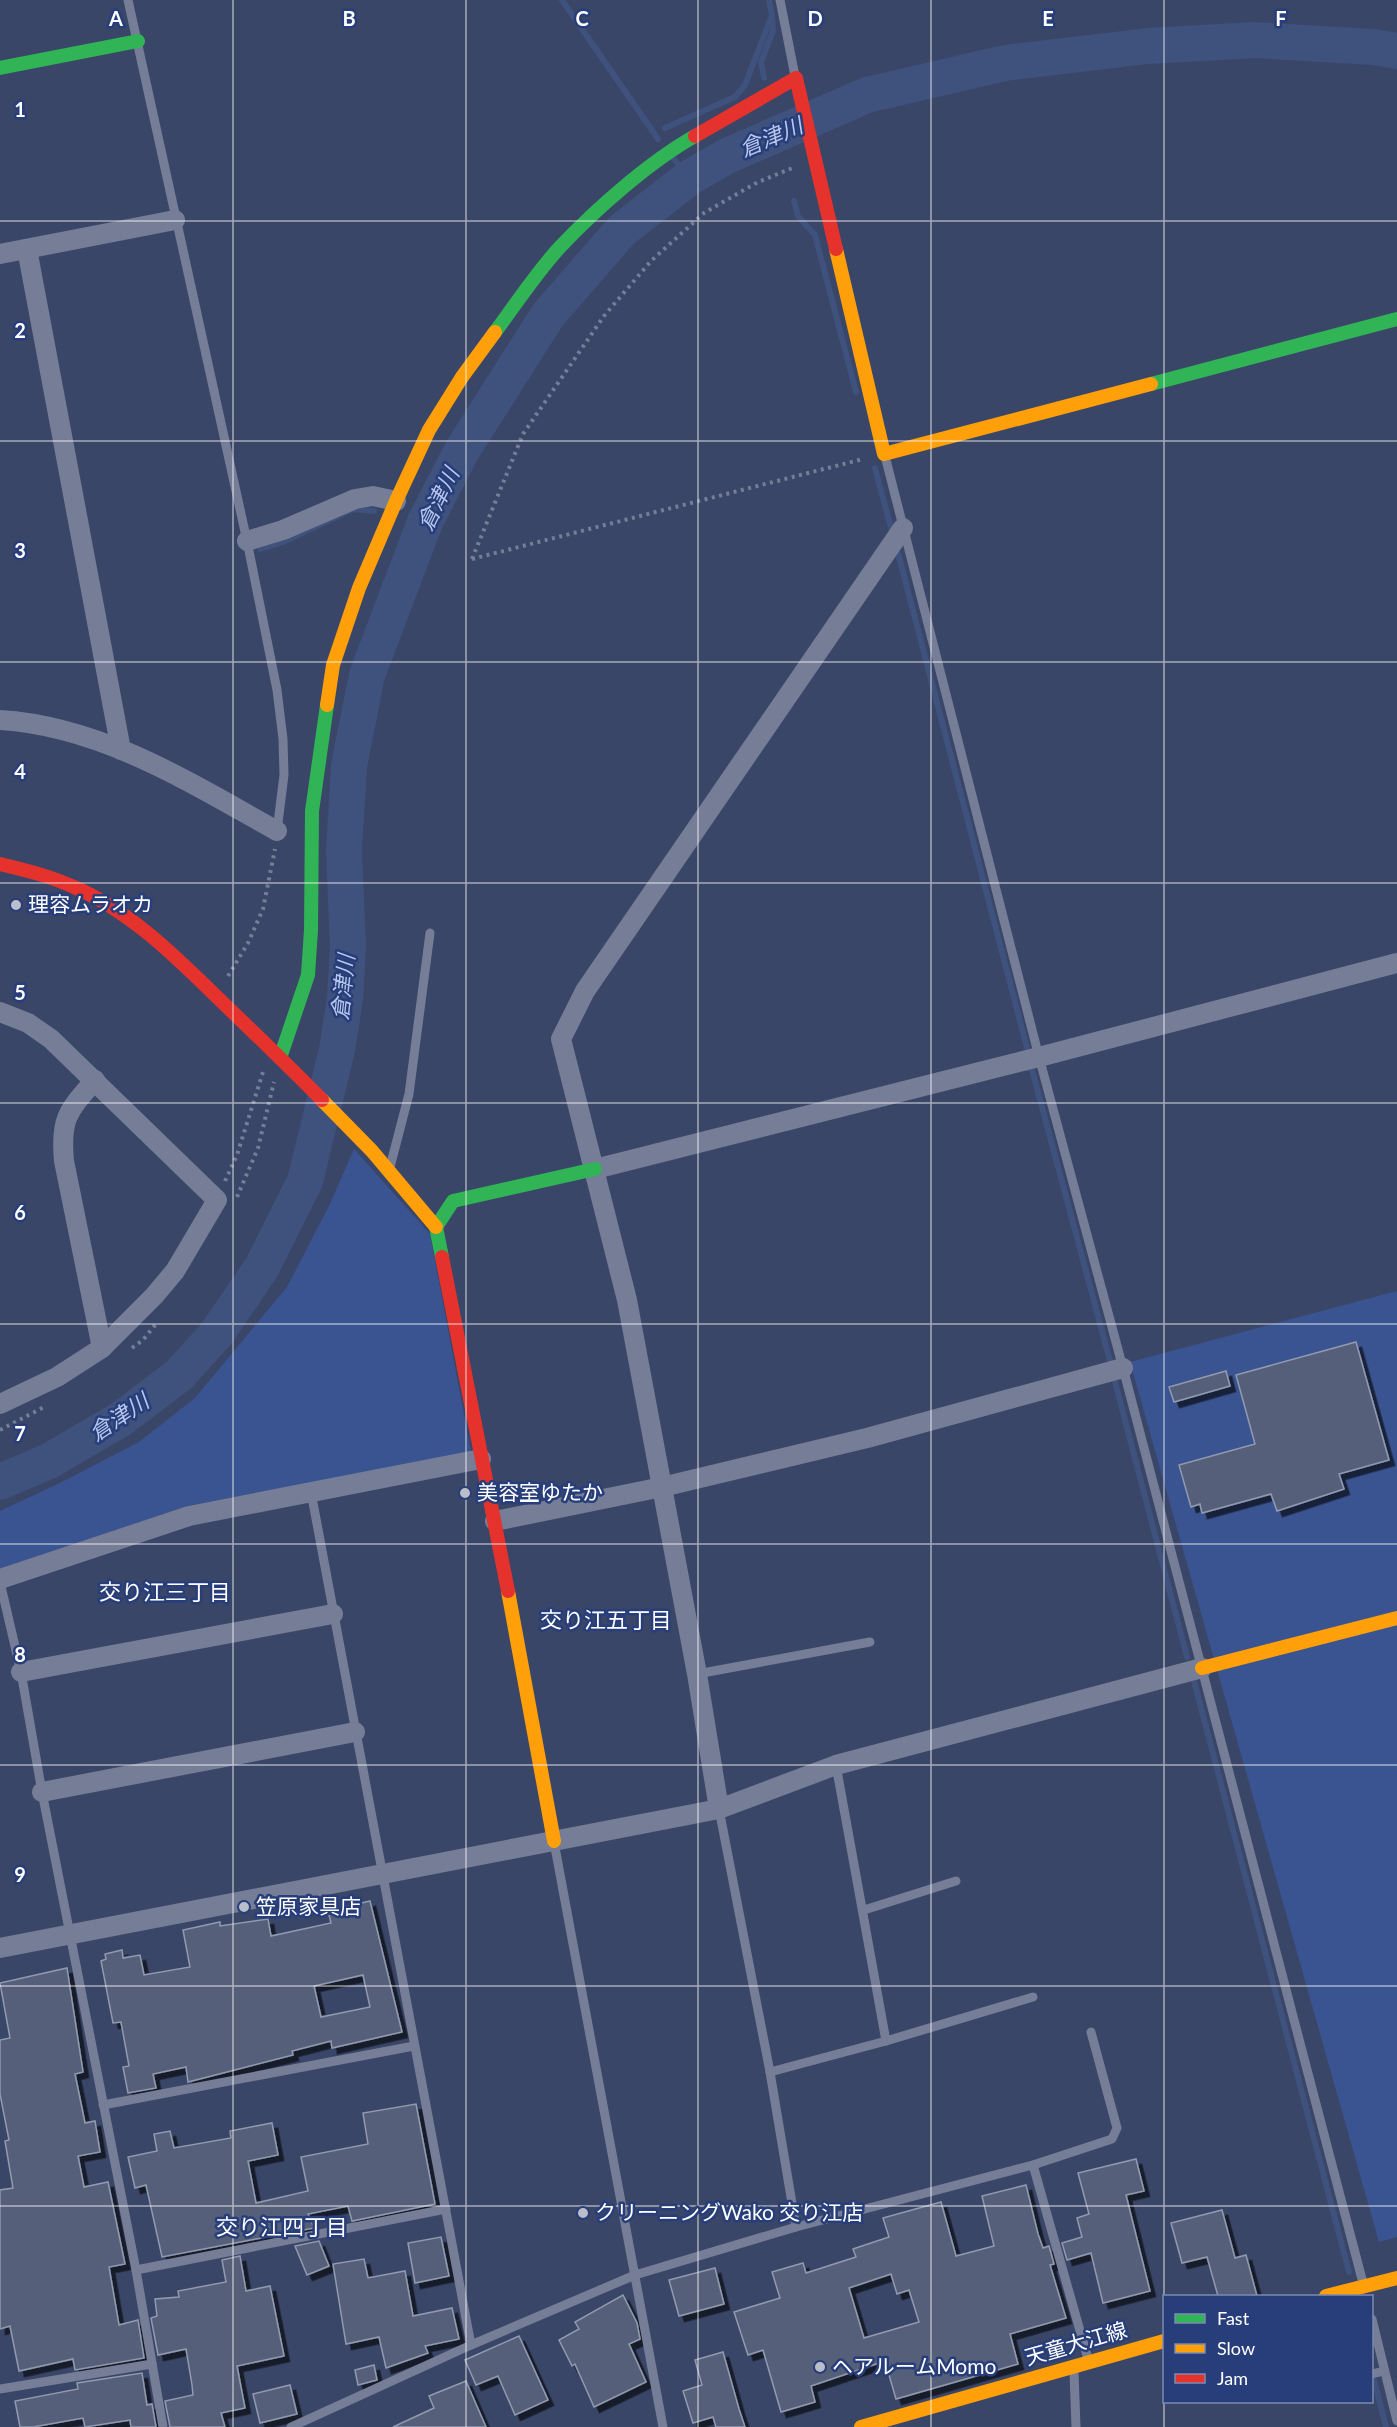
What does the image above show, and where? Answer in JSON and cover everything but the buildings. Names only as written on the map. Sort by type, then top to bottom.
[{"type":"street","points":[[0,68],[138,41]]},
{"type":"street","points":[[280,1058],[308,975],[311,930],[312,811],[333,665],[359,588],[396,501],[429,430],[462,377],[559,248],[609,201],[674,148],[797,84],[884,454],[1397,319]]},
{"type":"street","points":[[0,254],[176,220]]},
{"type":"street","points":[[27,249],[122,750]]},
{"type":"street","points":[[247,541],[284,530],[355,499],[373,496],[396,501]]},
{"type":"street","points":[[719,1809],[697,1674],[627,1300],[561,1039],[585,991],[903,528]]},
{"type":"street","points":[[0,720],[23,722],[75,733],[122,750],[196,786],[277,831]]},
{"type":"street","points":[[0,864],[52,877],[78,887],[131,918],[154,937],[280,1058],[363,1142],[435,1227],[495,1521],[554,1841]]},
{"type":"street","points":[[435,1227],[453,1201],[595,1169],[1039,1057],[1397,963]]},
{"type":"street","points":[[0,1012],[28,1023],[51,1039],[216,1200],[175,1271],[154,1296],[102,1348],[57,1377],[0,1404]]},
{"type":"street","points":[[95,1080],[72,1107],[63,1124],[63,1142],[64,1161],[102,1348]]},
{"type":"street","points":[[495,1521],[662,1487],[867,1438],[1123,1368]]},
{"type":"street","points":[[0,1581],[189,1516],[481,1459]]},
{"type":"street","points":[[21,1672],[333,1614]]},
{"type":"street","points":[[0,1948],[719,1809],[836,1765],[1397,1618]]},
{"type":"street","points":[[42,1792],[356,1732]]},
{"type":"street","points":[[1334,2295],[1365,2291],[1397,2278]]},
{"type":"street","name":"天童大江線","points":[[861,2427],[1163,2341]]},
{"type":"lane","points":[[128,0],[247,541],[277,690],[283,739],[284,775],[277,831]]},
{"type":"lane","points":[[780,0],[797,84]]},
{"type":"lane","points":[[884,454],[1039,1057],[1365,2291]]},
{"type":"lane","points":[[388,1172],[409,1094],[429,933]]},
{"type":"lane","points":[[310,1491],[471,2345]]},
{"type":"lane","points":[[0,1581],[21,1672],[42,1792],[136,2270],[163,2427]]},
{"type":"lane","points":[[697,1674],[870,1642]]},
{"type":"lane","points":[[836,1765],[886,2041]]},
{"type":"lane","points":[[719,1809],[770,2072],[796,2228]]},
{"type":"lane","points":[[554,1841],[663,2427]]},
{"type":"lane","points":[[864,1910],[956,1881]]},
{"type":"lane","points":[[770,2072],[886,2041],[1033,1997]]},
{"type":"lane","points":[[291,2427],[471,2345],[634,2275],[796,2228],[1033,2165],[1112,2139],[1117,2128],[1091,2032]]},
{"type":"lane","points":[[103,2105],[414,2046]]},
{"type":"lane","points":[[1033,2165],[1088,2361]]},
{"type":"lane","points":[[136,2270],[446,2209]]},
{"type":"lane","points":[[1373,2327],[1397,2421]]},
{"type":"lane","points":[[0,2389],[152,2364]]},
{"type":"lane","points":[[1074,2366],[1076,2427]]},
{"type":"lane","points":[[1373,2374],[1384,2371]]},
{"type":"path","points":[[813,157],[758,182],[704,213],[651,261],[610,309],[523,434],[472,559],[884,454]]},
{"type":"path","points":[[216,996],[248,943],[263,909],[277,831]]},
{"type":"path","points":[[216,1200],[237,1155],[253,1109],[269,1048]]},
{"type":"shaded area","points":[[354,1149],[430,1234],[471,1452],[187,1506],[0,1569],[0,1511],[139,1442],[195,1398],[287,1287],[329,1206]]},
{"type":"shaded area","points":[[1397,1291],[1397,2237],[1379,2242],[1130,1362]]},
{"type":"waterway","points":[[562,0],[658,139]]},
{"type":"waterway","points":[[665,128],[735,97],[745,85],[772,15],[769,0]]},
{"type":"waterway","points":[[764,78],[761,62],[773,31],[772,18]]},
{"type":"waterway","name":"倉津川","points":[[0,1482],[49,1461],[121,1419],[179,1375],[217,1333],[262,1267],[305,1181],[337,1050],[345,999],[348,948],[344,850],[349,766],[367,675],[425,522],[461,452],[548,315],[622,230],[689,178],[727,156],[867,95],[1005,63],[1148,46],[1254,40],[1374,47],[1397,51]]},
{"type":"waterway","points":[[674,159],[689,178]]},
{"type":"waterway","points":[[794,201],[798,216],[815,235],[856,392]]},
{"type":"waterway","points":[[875,468],[891,528]]},
{"type":"waterway","points":[[260,549],[283,542],[353,509],[374,511]]},
{"type":"waterway","points":[[898,553],[1027,1048]]},
{"type":"waterway","points":[[1027,1068],[1031,1066],[1110,1361]]},
{"type":"waterway","points":[[1115,1382],[1187,1657]]},
{"type":"waterway","points":[[1194,1681],[1349,2272]]},
{"type":"waterway","points":[[1374,2380],[1386,2427]]},
{"type":"traffic: fast","points":[[0,68],[138,41]]},
{"type":"traffic: fast","points":[[495,332],[543,267],[574,232],[642,173],[695,136]]},
{"type":"traffic: fast","points":[[1151,384],[1397,319]]},
{"type":"traffic: fast","points":[[280,1058],[308,975],[311,930],[312,811],[327,705]]},
{"type":"traffic: fast","points":[[442,1257],[436,1227],[453,1201],[595,1169]]},
{"type":"traffic: slow","points":[[836,249],[884,454],[1151,384]]},
{"type":"traffic: slow","points":[[327,705],[333,665],[359,588],[396,501],[429,430],[462,377],[495,332]]},
{"type":"traffic: slow","points":[[322,1100],[372,1151],[436,1227]]},
{"type":"traffic: slow","points":[[508,1591],[554,1841]]},
{"type":"traffic: slow","points":[[1202,1668],[1397,1618]]},
{"type":"traffic: slow","points":[[1330,2295],[1397,2278]]},
{"type":"traffic: slow","points":[[861,2427],[1163,2341]]},
{"type":"traffic: jam","points":[[695,136],[796,78],[836,249]]},
{"type":"traffic: jam","points":[[0,864],[47,876],[74,887],[95,897],[133,922],[185,966],[322,1100]]},
{"type":"traffic: jam","points":[[442,1257],[508,1591]]},
{"type":"place","name":"理容ムラオカ","points":[[16,905]]},
{"type":"place","name":"美容室ゆたか","points":[[465,1493]]},
{"type":"place","name":"笠原家具店","points":[[244,1907]]},
{"type":"place","name":"クリーニングWako 交り江店","points":[[583,2213]]},
{"type":"place","name":"ヘアルームMomo","points":[[820,2367]]},
{"type":"district","name":"交り江三丁目","points":[[165,1592]]},
{"type":"district","name":"交り江五丁目","points":[[606,1620]]},
{"type":"district","name":"交り江四丁目","points":[[282,2227]]}]
